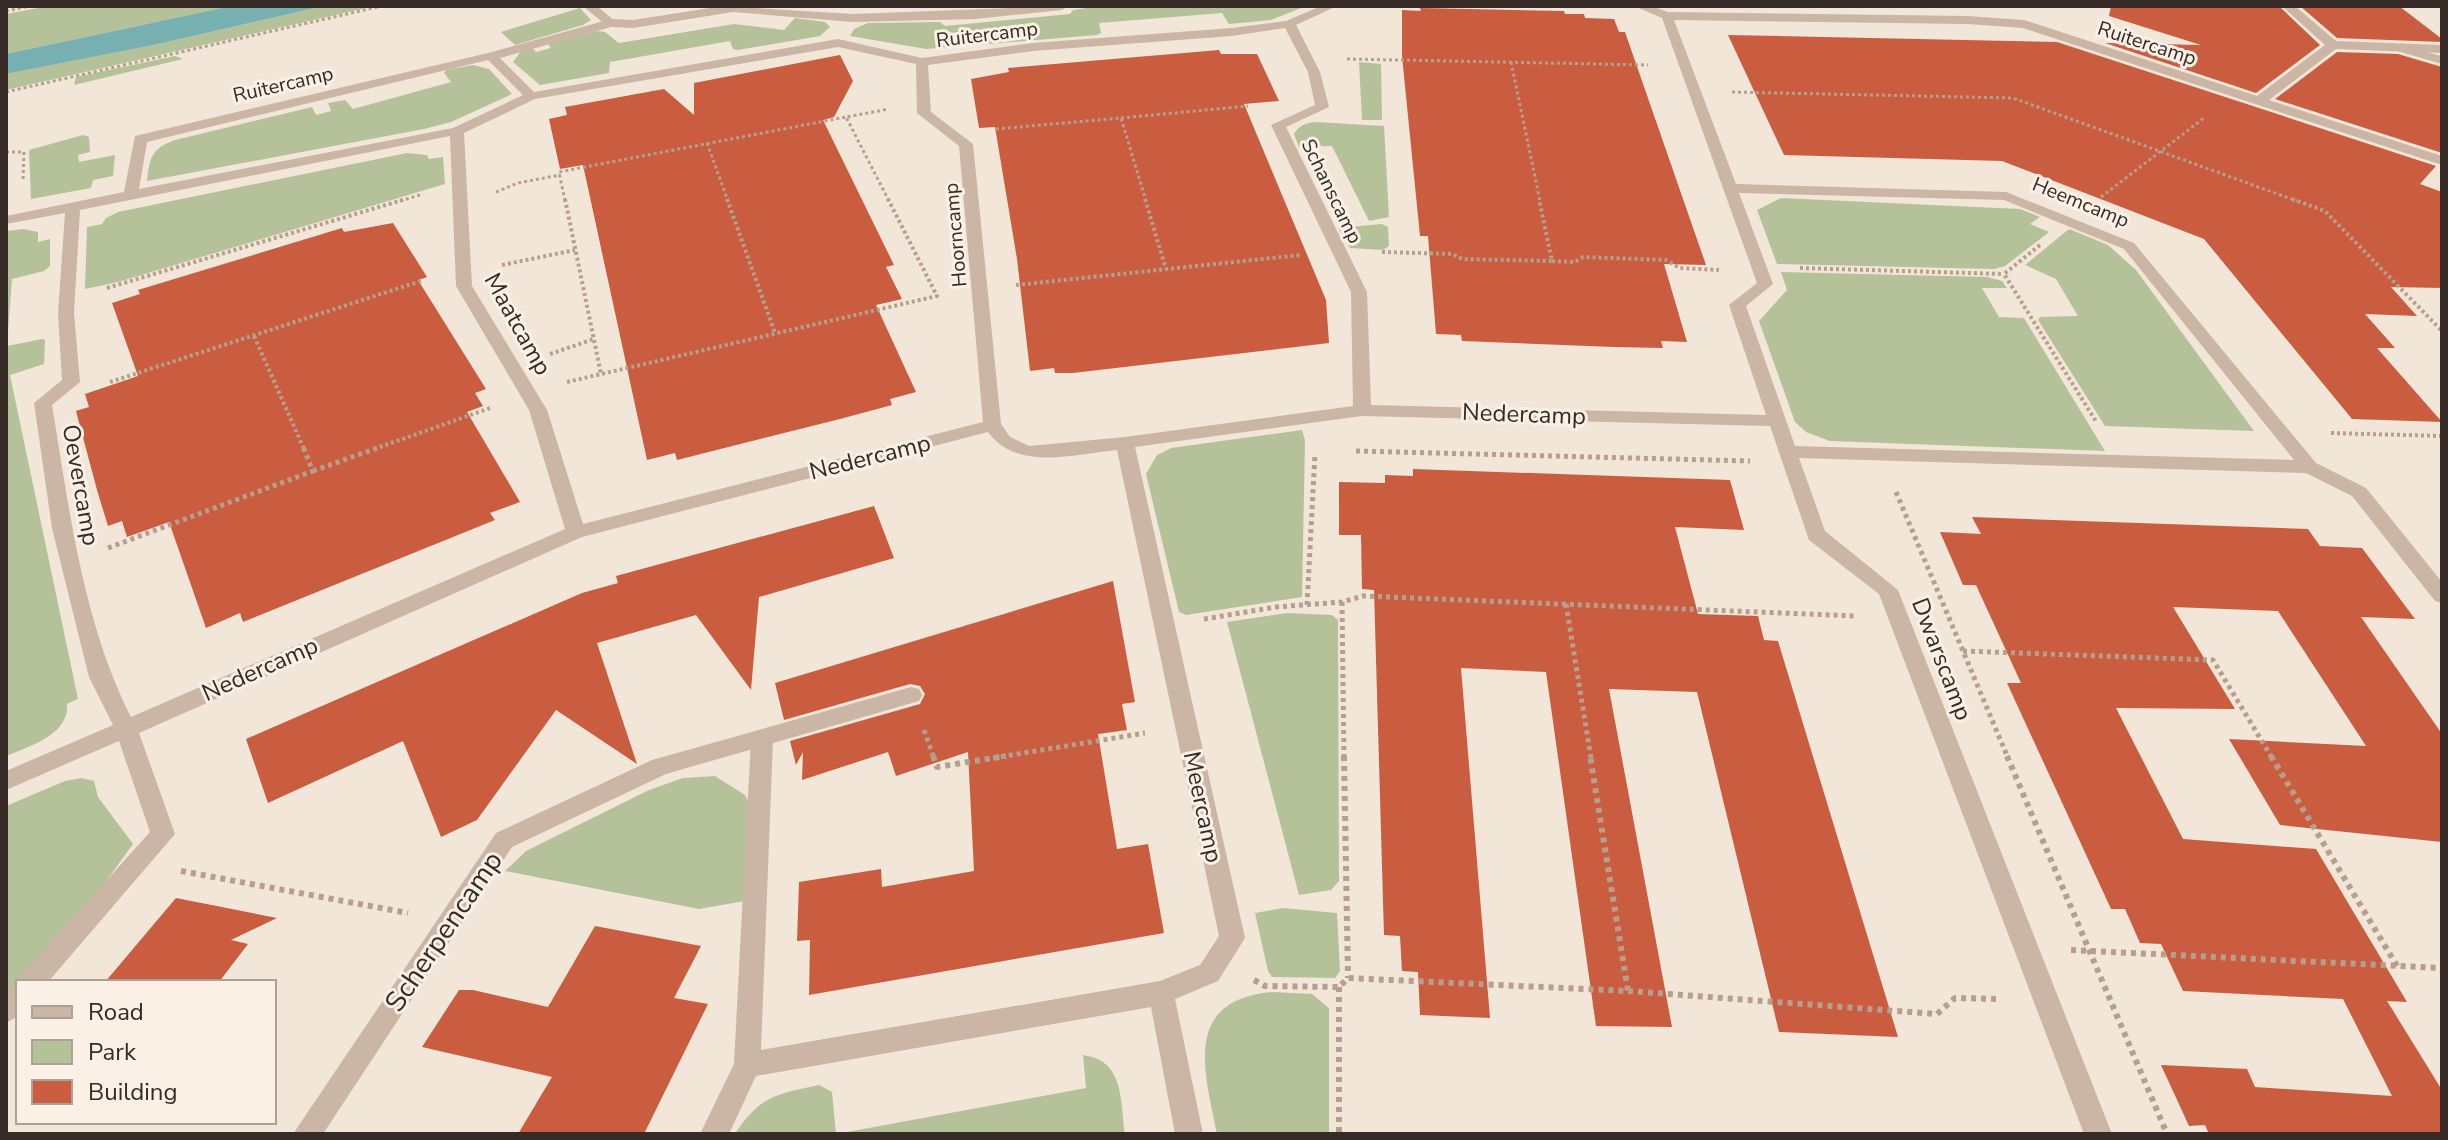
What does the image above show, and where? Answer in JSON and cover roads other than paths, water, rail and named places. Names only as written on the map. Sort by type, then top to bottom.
[{"type":"street","points":[[589,6],[611,23]]},
{"type":"street","name":"Ruitercamp","points":[[131,196],[140,139],[491,56],[611,23],[633,24],[733,8],[853,18],[975,15],[1062,6]]},
{"type":"street","name":"Ruitercamp","points":[[14,219],[457,131],[531,96],[838,43],[922,62],[1033,47],[1232,32],[1289,24],[1331,6]]},
{"type":"street","name":"Ruitercamp","points":[[1640,6],[1667,16],[1968,20],[2024,24],[2442,161]]},
{"type":"street","points":[[1957,6],[1968,20]]},
{"type":"street","points":[[2288,6],[2333,45],[2442,49]]},
{"type":"street","points":[[1667,16],[1732,188]]},
{"type":"street","points":[[838,43],[853,18]]},
{"type":"street","name":"Schanscamp","points":[[1289,24],[1314,72],[1322,107],[1278,125],[1359,292],[1362,410]]},
{"type":"street","points":[[2259,101],[2333,45]]},
{"type":"street","points":[[2401,48],[2442,60]]},
{"type":"street","points":[[491,56],[531,96]]},
{"type":"street","name":"Hoorncamp","points":[[922,62],[924,113],[966,144],[992,425]]},
{"type":"street","name":"Maatcamp","points":[[457,131],[464,286],[538,410],[576,532]]},
{"type":"street","name":"Heemcamp","points":[[1732,188],[2006,196],[2129,246],[2309,467],[2359,492],[2442,596]]},
{"type":"street","name":"Dwarscamp","points":[[1732,188],[1765,284],[1737,305],[1816,535],[1888,590],[2098,1134]]},
{"type":"street","name":"Oevercamp","points":[[73,207],[67,297],[71,382],[43,403],[70,562],[100,677],[126,728]]},
{"type":"street","name":"Nedercamp","points":[[6,781],[576,532],[992,425],[1004,441],[1026,452],[1125,443],[1362,410],[1778,421]]},
{"type":"street","name":"Meercamp","points":[[1125,443],[1232,938],[1209,973],[1161,993]]},
{"type":"street","name":"Heemcamp","points":[[1790,456],[1880,454],[2309,467]]},
{"type":"street","name":"Scherpencamp","points":[[307,1134],[504,840],[660,767],[911,695]]},
{"type":"street","points":[[33,980],[163,834],[126,728]]},
{"type":"street","points":[[714,1134],[747,1065],[762,739]]},
{"type":"street","points":[[747,1065],[1161,993],[1189,1134]]},
{"type":"water","points":[[231,6],[324,6],[154,45],[6,74],[6,54]]}]
